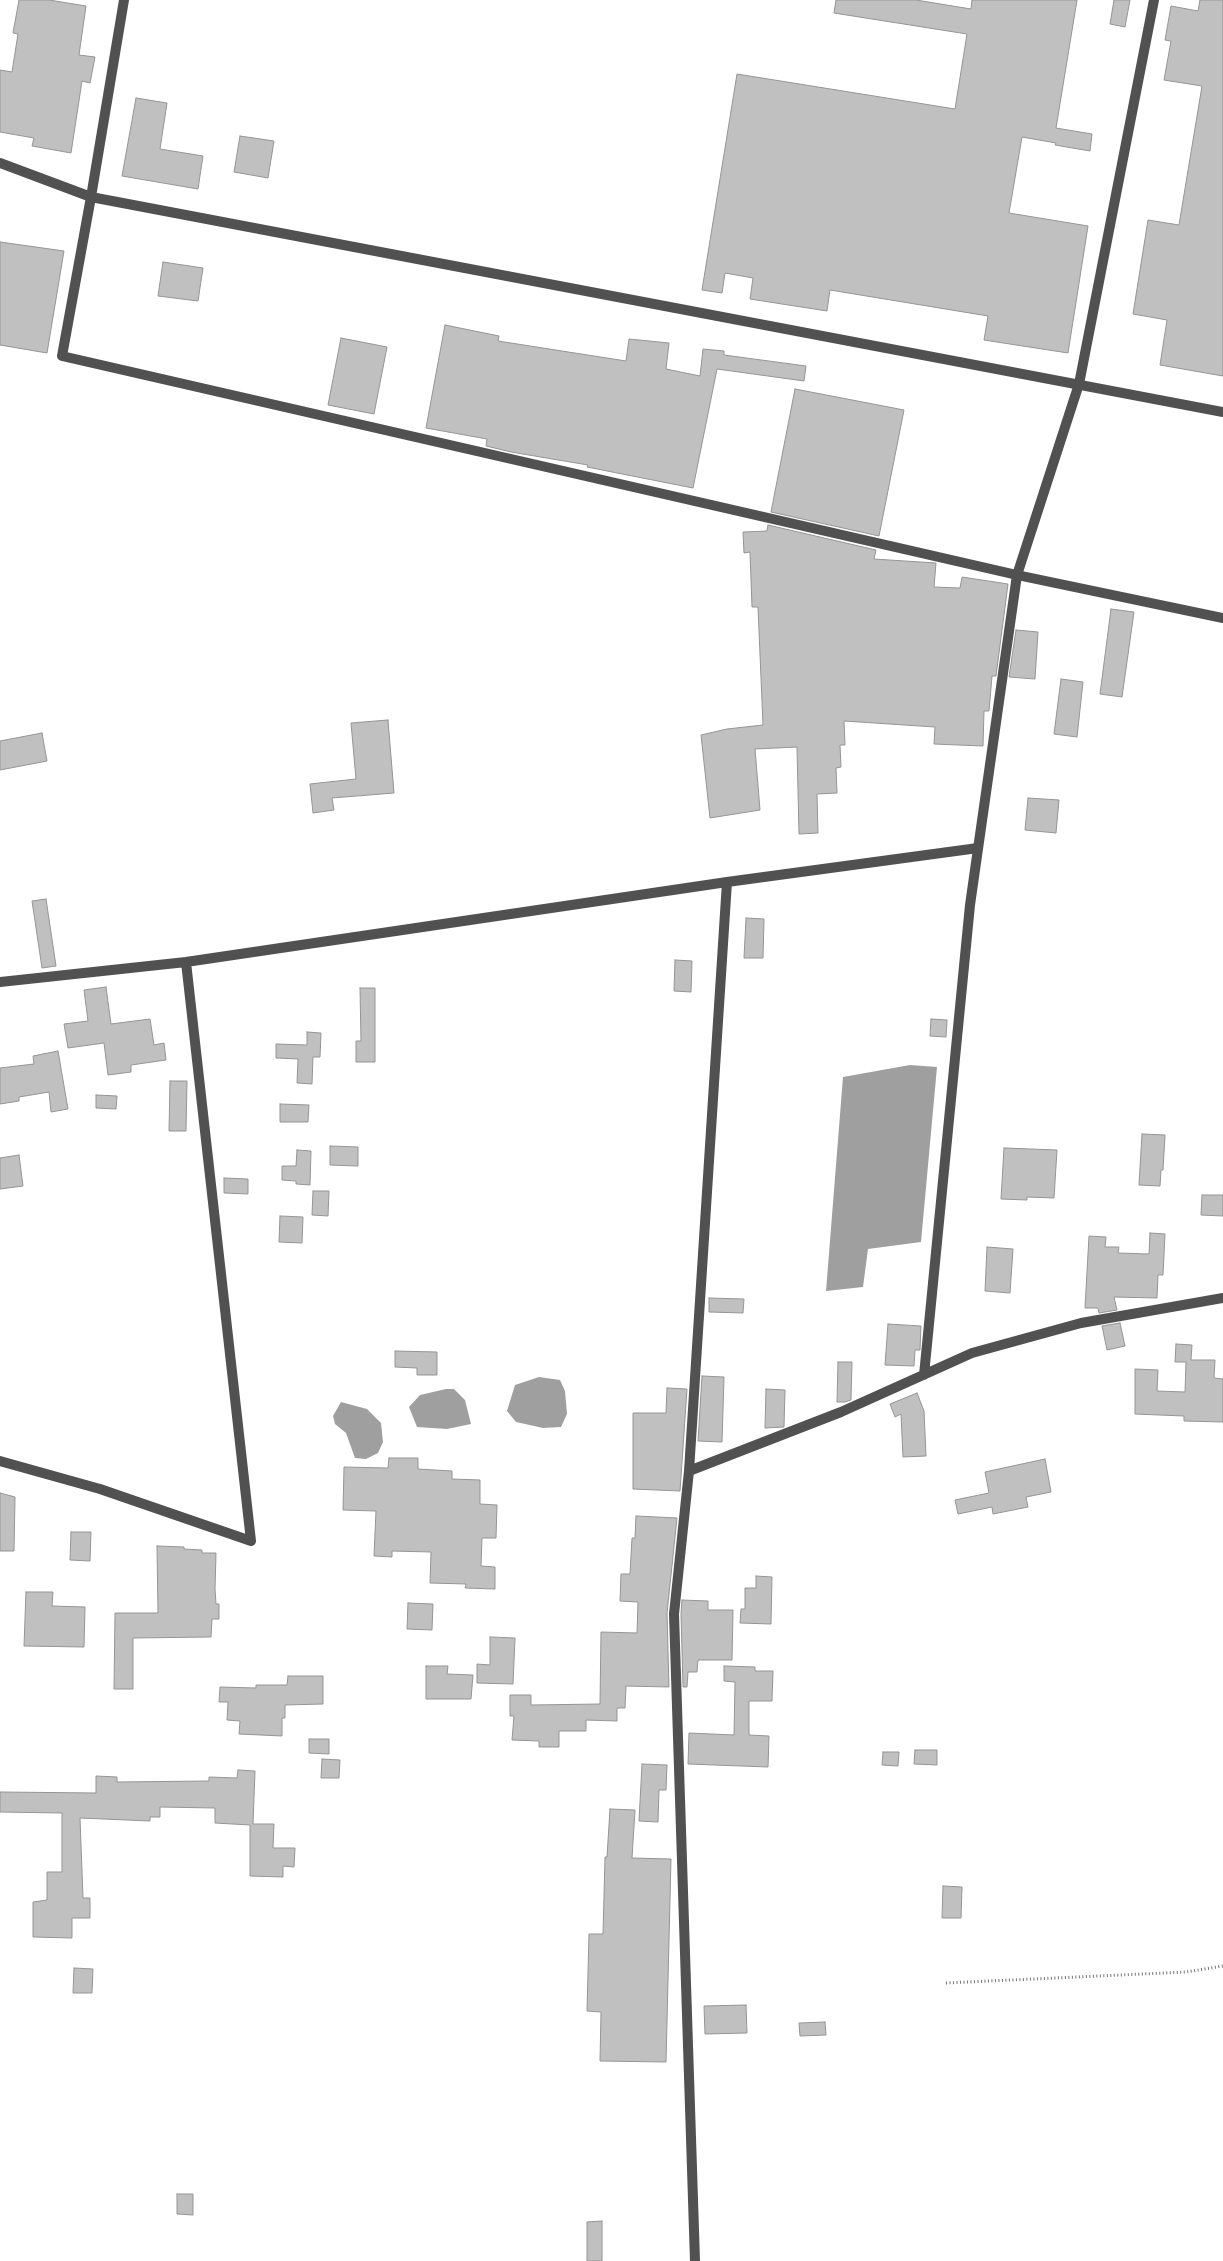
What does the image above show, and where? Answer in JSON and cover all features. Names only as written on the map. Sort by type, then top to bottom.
[{"type":"street","points":[[124,0],[62,356],[1017,574],[1223,618]]},
{"type":"street","points":[[924,1375],[970,905],[1017,574],[1079,384],[1154,0]]},
{"type":"street","points":[[0,163],[90,197],[1223,412]]},
{"type":"street","points":[[0,982],[186,962],[727,882],[978,848]]},
{"type":"street","points":[[695,2261],[674,1614],[689,1471],[727,882]]},
{"type":"street","points":[[0,1461],[100,1489],[251,1541],[186,962]]},
{"type":"street","points":[[689,1471],[841,1412],[972,1353],[1081,1323],[1223,1298]]},
{"type":"path","points":[[946,1984],[1186,1972],[1223,1966]]},
{"type":"shaded area","points":[[910,1065],[937,1067],[921,1242],[868,1249],[863,1287],[826,1291],[843,1077]]},
{"type":"shaded area","points":[[539,1377],[560,1380],[565,1391],[567,1414],[561,1427],[543,1428],[516,1422],[507,1411],[515,1385]]},
{"type":"shaded area","points":[[454,1389],[465,1400],[471,1424],[447,1429],[417,1427],[409,1407],[420,1395]]},
{"type":"shaded area","points":[[341,1402],[367,1409],[381,1423],[383,1442],[378,1453],[366,1459],[355,1458],[346,1433],[335,1424],[333,1416]]},
{"type":"building","points":[[19,0],[49,0],[86,6],[79,55],[95,57],[90,83],[82,81],[71,153],[32,146],[34,138],[0,132],[0,70],[12,72],[18,34],[13,33]]},
{"type":"building","points":[[836,0],[916,0],[971,9],[972,0],[1077,0],[1056,128],[1092,134],[1090,151],[1022,137],[1009,213],[1088,226],[1068,353],[984,340],[988,316],[830,290],[827,311],[750,299],[753,278],[725,273],[722,293],[702,290],[737,74],[955,109],[967,34],[834,13]]},
{"type":"building","points":[[1114,0],[1130,0],[1125,27],[1110,24]]},
{"type":"building","points":[[1200,0],[1223,0],[1223,376],[1160,365],[1167,320],[1133,314],[1148,220],[1179,225],[1202,86],[1164,80],[1171,41],[1165,40],[1171,6],[1198,11]]},
{"type":"building","points":[[136,98],[167,103],[160,149],[203,156],[198,189],[122,176]]},
{"type":"building","points":[[240,136],[274,141],[268,178],[234,172]]},
{"type":"building","points":[[0,242],[64,251],[47,353],[0,345]]},
{"type":"building","points":[[163,262],[203,268],[198,301],[158,296]]},
{"type":"building","points":[[445,325],[499,336],[498,341],[626,361],[629,339],[669,343],[666,369],[700,376],[703,349],[724,351],[724,355],[806,366],[804,381],[717,369],[693,488],[587,467],[588,465],[511,452],[486,446],[487,439],[426,428]]},
{"type":"building","points":[[341,338],[387,347],[374,414],[328,405]]},
{"type":"building","points":[[795,389],[904,410],[879,536],[771,512]]},
{"type":"building","points":[[768,525],[876,550],[874,559],[936,563],[934,587],[960,588],[962,577],[1008,584],[996,676],[992,676],[989,711],[984,711],[983,746],[934,744],[935,727],[844,721],[845,745],[840,745],[841,767],[836,768],[837,793],[817,794],[818,833],[799,834],[797,747],[755,749],[760,810],[710,818],[701,735],[727,729],[763,725],[758,607],[752,607],[750,552],[744,553],[743,532],[767,531]]},
{"type":"building","points":[[1111,609],[1134,612],[1122,697],[1100,694]]},
{"type":"building","points":[[1016,630],[1038,632],[1035,679],[1009,677]]},
{"type":"building","points":[[1061,679],[1083,682],[1077,737],[1054,734]]},
{"type":"building","points":[[388,720],[394,793],[332,798],[334,810],[313,813],[310,784],[356,779],[351,723]]},
{"type":"building","points":[[42,733],[47,761],[0,770],[0,741]]},
{"type":"building","points":[[1028,798],[1059,800],[1056,833],[1025,830]]},
{"type":"building","points":[[46,899],[56,966],[42,968],[32,901]]},
{"type":"building","points":[[746,918],[764,919],[763,958],[744,958]]},
{"type":"building","points":[[675,960],[692,961],[691,992],[674,991]]},
{"type":"building","points":[[106,987],[111,1024],[150,1019],[154,1045],[164,1043],[166,1060],[131,1065],[131,1072],[108,1075],[104,1043],[68,1048],[64,1024],[88,1021],[84,990]]},
{"type":"building","points":[[360,988],[375,988],[375,1062],[356,1062],[356,1041],[361,1041]]},
{"type":"building","points":[[931,1019],[947,1020],[946,1037],[930,1036]]},
{"type":"building","points":[[307,1032],[321,1033],[320,1057],[313,1057],[312,1084],[297,1083],[298,1059],[276,1058],[276,1044],[307,1045]]},
{"type":"building","points":[[58,1051],[68,1109],[51,1112],[49,1092],[19,1097],[19,1101],[0,1104],[0,1068],[34,1064],[33,1056]]},
{"type":"building","points":[[170,1081],[187,1081],[186,1131],[169,1131]]},
{"type":"building","points":[[96,1095],[117,1096],[116,1109],[96,1108]]},
{"type":"building","points":[[280,1104],[309,1105],[308,1122],[280,1122]]},
{"type":"building","points":[[1142,1134],[1165,1135],[1160,1186],[1139,1185]]},
{"type":"building","points":[[330,1146],[358,1147],[358,1166],[330,1165]]},
{"type":"building","points":[[1004,1148],[1057,1150],[1054,1198],[1027,1197],[1027,1200],[1001,1199]]},
{"type":"building","points":[[297,1150],[311,1151],[310,1185],[282,1180],[282,1166],[296,1166]]},
{"type":"building","points":[[19,1155],[23,1186],[0,1189],[0,1158]]},
{"type":"building","points":[[224,1178],[248,1179],[248,1194],[224,1193]]},
{"type":"building","points":[[313,1191],[329,1191],[328,1216],[312,1215]]},
{"type":"building","points":[[1202,1195],[1223,1195],[1223,1216],[1201,1215]]},
{"type":"building","points":[[280,1216],[303,1217],[302,1243],[279,1242]]},
{"type":"building","points":[[1150,1233],[1165,1234],[1163,1275],[1158,1275],[1157,1298],[1114,1297],[1117,1310],[1099,1313],[1098,1308],[1085,1308],[1089,1236],[1106,1237],[1105,1247],[1119,1247],[1118,1253],[1149,1254]]},
{"type":"building","points":[[987,1247],[1013,1249],[1010,1293],[985,1291]]},
{"type":"building","points":[[709,1298],[744,1299],[743,1313],[709,1312]]},
{"type":"building","points":[[1120,1323],[1125,1346],[1107,1350],[1102,1326]]},
{"type":"building","points":[[888,1324],[921,1326],[920,1350],[915,1350],[914,1366],[885,1365]]},
{"type":"building","points":[[1176,1344],[1192,1345],[1191,1360],[1215,1360],[1214,1378],[1223,1379],[1223,1422],[1184,1421],[1184,1416],[1135,1414],[1135,1369],[1158,1370],[1157,1391],[1185,1392],[1186,1362],[1175,1362]]},
{"type":"building","points":[[395,1351],[437,1352],[437,1375],[417,1375],[417,1368],[395,1367]]},
{"type":"building","points":[[838,1362],[852,1362],[851,1400],[845,1402],[837,1402]]},
{"type":"building","points":[[702,1376],[724,1377],[722,1442],[698,1441]]},
{"type":"building","points":[[667,1388],[687,1389],[680,1491],[633,1489],[633,1413],[666,1413]]},
{"type":"building","points":[[766,1389],[785,1390],[784,1427],[765,1428]]},
{"type":"building","points":[[917,1393],[924,1411],[926,1456],[903,1457],[901,1414],[895,1417],[890,1404]]},
{"type":"building","points":[[389,1458],[418,1458],[418,1469],[452,1471],[452,1479],[480,1480],[480,1504],[497,1505],[496,1538],[482,1538],[481,1566],[495,1567],[495,1589],[465,1588],[466,1584],[430,1583],[431,1552],[392,1551],[392,1557],[374,1556],[376,1511],[343,1510],[344,1467],[388,1468]]},
{"type":"building","points":[[1045,1459],[1051,1492],[1026,1497],[1028,1507],[993,1514],[992,1507],[958,1514],[955,1500],[989,1493],[985,1472]]},
{"type":"building","points":[[0,1493],[15,1497],[14,1551],[0,1551]]},
{"type":"building","points":[[636,1516],[677,1518],[667,1613],[669,1687],[626,1686],[625,1708],[617,1708],[617,1721],[586,1720],[586,1731],[559,1731],[559,1747],[539,1747],[539,1741],[512,1740],[514,1716],[510,1716],[510,1695],[531,1695],[531,1705],[600,1704],[601,1632],[637,1633],[638,1602],[620,1601],[621,1574],[630,1574],[632,1538],[635,1538]]},
{"type":"building","points":[[71,1532],[91,1532],[90,1561],[70,1560]]},
{"type":"building","points":[[157,1546],[184,1547],[184,1549],[202,1550],[202,1553],[216,1553],[215,1589],[216,1604],[219,1604],[219,1619],[212,1619],[211,1637],[133,1638],[133,1689],[114,1689],[115,1613],[158,1613]]},
{"type":"building","points":[[756,1576],[772,1577],[771,1624],[740,1623],[741,1609],[745,1609],[745,1588],[756,1588]]},
{"type":"building","points":[[26,1592],[53,1592],[52,1606],[85,1607],[84,1647],[24,1646]]},
{"type":"building","points":[[682,1600],[708,1601],[708,1610],[733,1610],[732,1660],[698,1660],[697,1672],[688,1672],[687,1687],[683,1687]]},
{"type":"building","points":[[408,1603],[433,1604],[432,1630],[407,1629]]},
{"type":"building","points":[[490,1637],[515,1638],[513,1684],[477,1683],[477,1664],[490,1665]]},
{"type":"building","points":[[426,1666],[448,1666],[447,1674],[473,1675],[471,1699],[426,1699]]},
{"type":"building","points":[[724,1666],[755,1667],[755,1671],[773,1671],[772,1701],[749,1701],[749,1735],[769,1736],[768,1767],[688,1764],[689,1733],[734,1735],[735,1682],[724,1681]]},
{"type":"building","points":[[288,1676],[323,1676],[323,1704],[285,1705],[285,1718],[282,1718],[282,1736],[239,1734],[240,1721],[227,1720],[228,1702],[219,1702],[220,1687],[256,1688],[256,1685],[287,1685]]},
{"type":"building","points":[[309,1739],[329,1739],[329,1754],[309,1753]]},
{"type":"building","points":[[915,1750],[937,1750],[937,1765],[914,1764]]},
{"type":"building","points":[[883,1752],[899,1752],[898,1766],[882,1765]]},
{"type":"building","points":[[322,1759],[340,1760],[339,1778],[321,1778]]},
{"type":"building","points":[[642,1764],[667,1765],[666,1790],[659,1790],[658,1822],[639,1821]]},
{"type":"building","points":[[238,1770],[255,1771],[253,1824],[274,1824],[273,1848],[295,1848],[294,1867],[283,1866],[283,1877],[250,1876],[250,1825],[215,1823],[215,1808],[160,1807],[160,1817],[150,1817],[150,1821],[80,1818],[83,1898],[90,1898],[90,1918],[72,1918],[72,1938],[33,1937],[33,1902],[47,1900],[47,1872],[62,1872],[62,1813],[0,1812],[0,1792],[96,1793],[96,1776],[117,1777],[117,1782],[209,1781],[209,1777],[237,1778]]},
{"type":"building","points":[[610,1809],[635,1810],[632,1858],[671,1859],[666,2062],[600,2061],[601,2012],[587,2011],[589,1934],[603,1934],[605,1857],[607,1857]]},
{"type":"building","points":[[943,1886],[962,1887],[961,1918],[942,1918]]},
{"type":"building","points":[[74,1968],[93,1969],[92,1993],[73,1993]]},
{"type":"building","points":[[746,2005],[747,2033],[705,2034],[704,2006]]},
{"type":"building","points":[[825,2022],[826,2035],[800,2036],[799,2023]]},
{"type":"building","points":[[177,2194],[193,2194],[193,2215],[177,2214]]},
{"type":"building","points":[[602,2221],[602,2261],[587,2261],[587,2222]]}]
